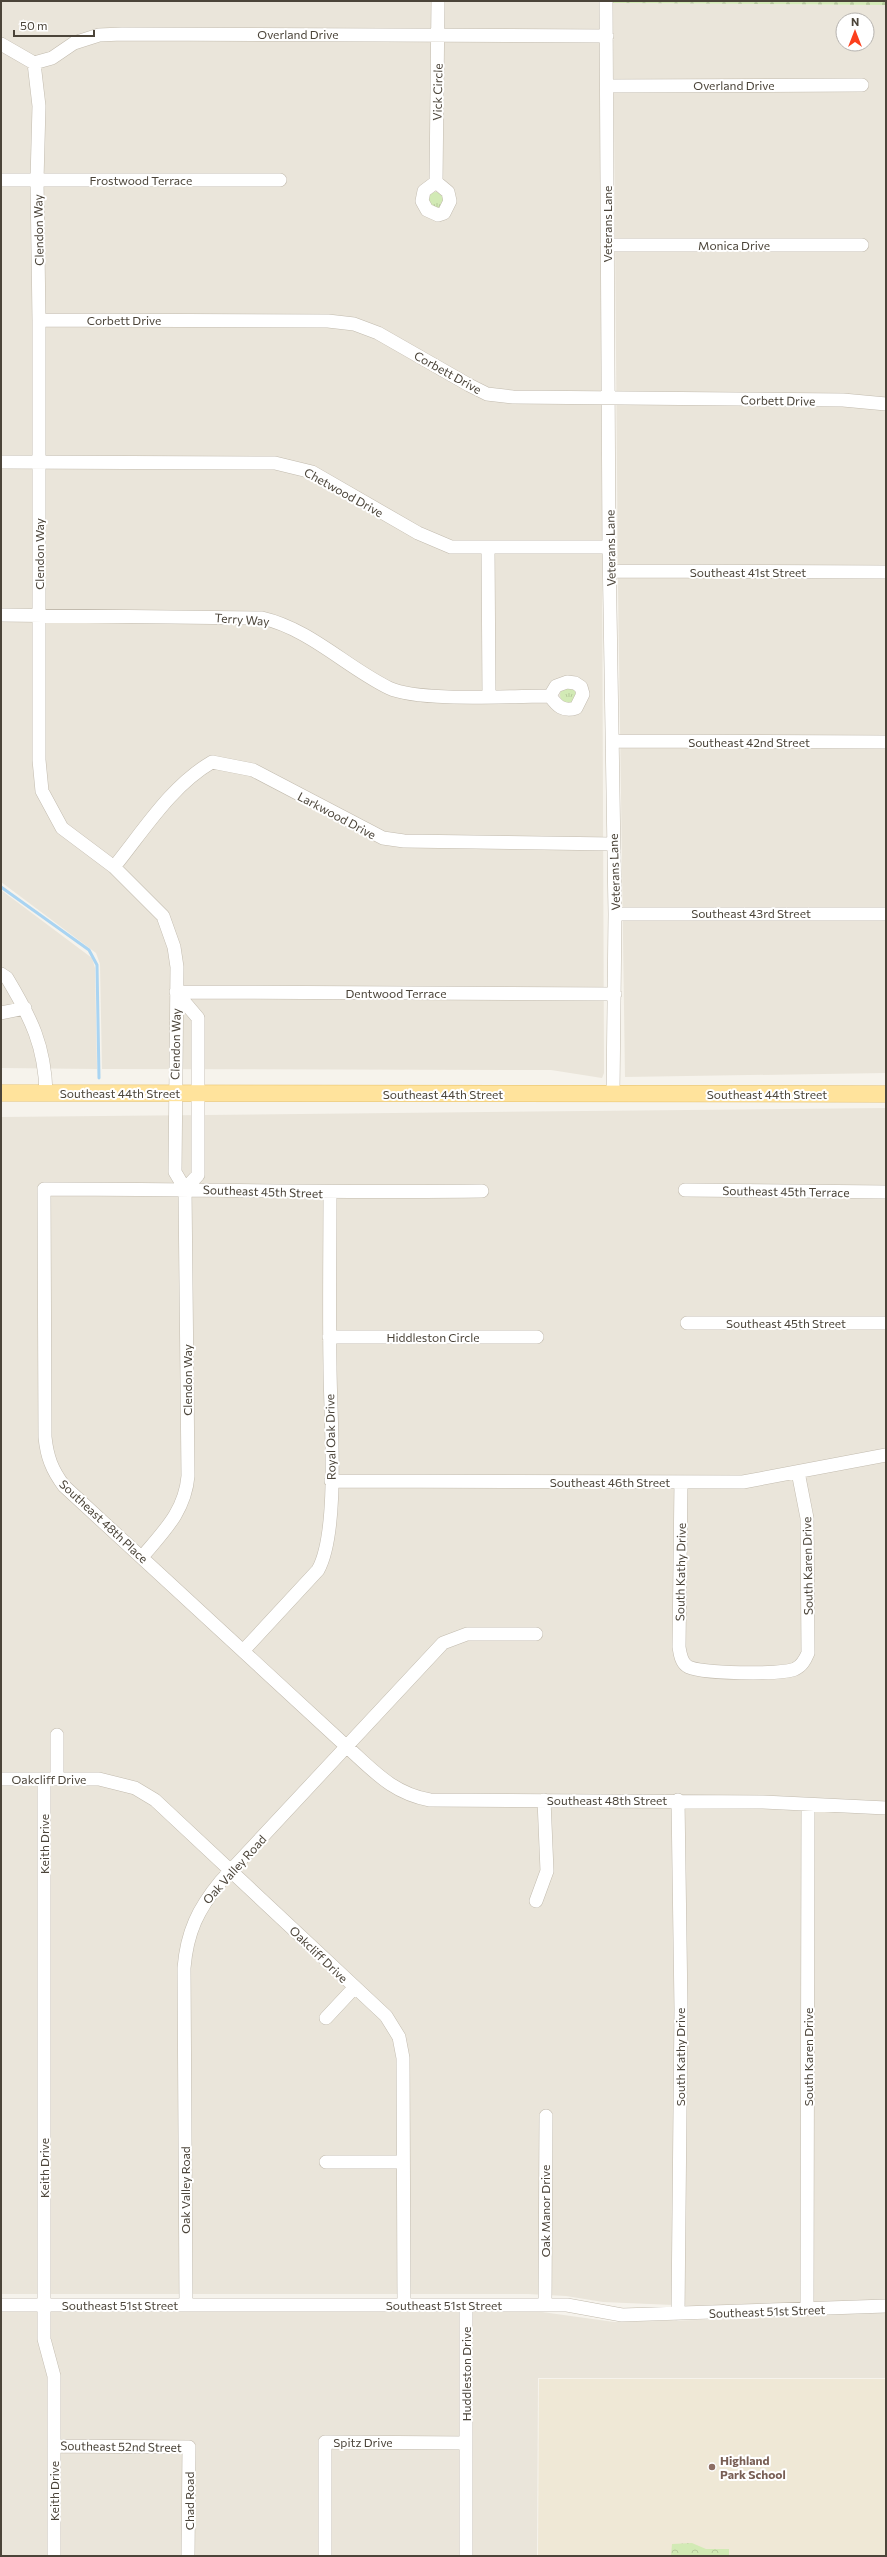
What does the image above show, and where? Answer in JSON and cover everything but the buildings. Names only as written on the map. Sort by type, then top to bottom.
[{"type":"main road","name":"Southeast 44th Street","points":[[1,1093],[886,1094]]},
{"type":"street","name":"Vick Circle","points":[[436,182],[438,1]]},
{"type":"street","name":"Veterans Lane","points":[[606,1],[609,547],[615,914],[613,1094]]},
{"type":"street","name":"Overland Drive","points":[[34,63],[52,58],[74,44],[99,35],[438,34],[607,36]]},
{"type":"street","points":[[1,44],[34,63]]},
{"type":"street","name":"Clendon Way","points":[[34,63],[39,106],[37,180],[40,320],[39,615],[40,760],[42,791],[62,828],[114,867],[163,916],[174,947],[177,967],[174,1042],[175,1172],[185,1189],[186,1493],[178,1514],[142,1557]]},
{"type":"street","name":"Overland Drive","points":[[607,86],[862,85]]},
{"type":"street","name":"Frostwood Terrace","points":[[1,180],[280,180]]},
{"type":"street","name":"Monica Drive","points":[[607,245],[862,245]]},
{"type":"street","name":"Corbett Drive","points":[[40,320],[328,321],[354,324],[378,333],[487,394],[513,398],[843,400],[886,404]]},
{"type":"street","name":"Chetwood Drive","points":[[1,462],[275,463],[312,472],[418,533],[451,547],[609,547]]},
{"type":"street","points":[[488,548],[489,696]]},
{"type":"street","name":"Southeast 41st Street","points":[[610,571],[886,572]]},
{"type":"street","name":"Terry Way","points":[[1,615],[262,618],[283,623],[390,688],[428,695],[550,696]]},
{"type":"street","name":"Southeast 42nd Street","points":[[613,741],[886,742]]},
{"type":"street","name":"Larkwood Drive","points":[[114,867],[175,791],[198,770],[212,762],[254,770],[383,838],[404,841],[613,844]]},
{"type":"street","name":"Southeast 43rd Street","points":[[615,914],[886,914]]},
{"type":"street","points":[[1,974],[7,978],[25,1008],[39,1040],[44,1062],[46,1093]]},
{"type":"street","name":"Clendon Way","points":[[176,992],[198,1018],[198,1175],[185,1189]]},
{"type":"street","name":"Dentwood Terrace","points":[[176,992],[615,994]]},
{"type":"street","points":[[1,1013],[25,1008]]},
{"type":"street","points":[[174,1042],[197,1042]]},
{"type":"street","name":"Southeast 45th Street","points":[[44,1190],[185,1189],[330,1193],[482,1191]]},
{"type":"street","name":"Southeast 48th Place","points":[[44,1190],[47,1456],[64,1486],[346,1746]]},
{"type":"street","name":"Southeast 45th Terrace","points":[[685,1190],[886,1192]]},
{"type":"street","name":"Royal Oak Drive","points":[[244,1651],[318,1570],[324,1559],[328,1537],[331,1481],[329,1337],[330,1193]]},
{"type":"street","name":"Southeast 45th Street","points":[[687,1323],[886,1323]]},
{"type":"street","name":"Hiddleston Circle","points":[[329,1337],[537,1338]]},
{"type":"street","name":"Southeast 46th Street","points":[[331,1481],[743,1482],[886,1455]]},
{"type":"street","name":"South Karen Drive","points":[[682,1661],[686,1666],[700,1671],[785,1672],[801,1665],[806,1660],[808,1653],[807,1518],[798,1472]]},
{"type":"street","name":"South Kathy Drive","points":[[681,1482],[679,1646],[682,1661]]},
{"type":"street","name":"Oak Valley Road","points":[[186,2305],[186,1954],[190,1930],[198,1912],[230,1871],[443,1643],[467,1634],[536,1634]]},
{"type":"street","points":[[57,1735],[57,1779]]},
{"type":"street","name":"Southeast 48th Street","points":[[346,1746],[390,1785],[418,1798],[430,1800],[678,1800],[763,1802],[886,1808]]},
{"type":"street","name":"Oakcliff Drive","points":[[1,1779],[99,1779],[116,1781],[135,1788],[155,1800],[354,1988],[386,2016],[399,2037],[402,2047],[404,2305]]},
{"type":"street","name":"Keith Drive","points":[[44,1779],[44,2339],[54,2376],[54,2556]]},
{"type":"street","points":[[536,1900],[547,1871],[544,1800]]},
{"type":"street","name":"South Kathy Drive","points":[[678,1800],[681,2009],[678,2314]]},
{"type":"street","name":"South Karen Drive","points":[[807,2309],[808,1805]]},
{"type":"street","points":[[326,2018],[354,1988]]},
{"type":"street","name":"Oak Manor Drive","points":[[545,2305],[546,2116]]},
{"type":"street","points":[[326,2162],[403,2162]]},
{"type":"street","name":"Southeast 51st Street","points":[[1,2305],[545,2305],[581,2306],[622,2315],[886,2306]]},
{"type":"street","name":"Huddleston Drive","points":[[466,2305],[466,2556]]},
{"type":"street","name":"Spitz Drive","points":[[325,2556],[326,2442],[466,2443]]},
{"type":"street","name":"Southeast 52nd Street","points":[[54,2446],[189,2447]]},
{"type":"street","name":"Chad Road","points":[[188,2556],[189,2447]]},
{"type":"shaded area","points":[[1,1],[600,1],[604,1073],[602,1078],[551,1070],[102,1069],[100,964],[96,953],[1,882]]},
{"type":"shaded area","points":[[613,3],[886,5],[886,1073],[625,1077],[618,586]]},
{"type":"shaded area","points":[[1,890],[92,958],[95,968],[97,1069],[1,1068]]},
{"type":"shaded area","points":[[886,1108],[886,2300],[696,2306],[603,2302],[566,2296],[528,2294],[1,2294],[1,1117]]},
{"type":"shaded area","points":[[1,2311],[542,2312],[614,2322],[740,2319],[886,2312],[886,2378],[538,2378],[537,2556],[1,2556]]},
{"type":"shaded area","name":"Highland Park School","points":[[539,2379],[886,2379],[886,2556],[538,2556]]},
{"type":"green space","points":[[613,1],[886,1],[886,5],[613,3]]},
{"type":"green space","points":[[433,192],[439,192],[444,197],[442,206],[439,208],[433,208],[428,203],[428,197]]},
{"type":"green space","points":[[565,687],[571,687],[576,692],[574,701],[571,703],[565,703],[560,698],[560,692]]},
{"type":"green space","points":[[692,2543],[706,2549],[729,2549],[729,2556],[671,2556],[672,2544]]},
{"type":"waterway","points":[[1,887],[89,950],[97,965],[99,1078]]},
{"type":"place","name":"Highland Park School","points":[[712,2467]]}]
